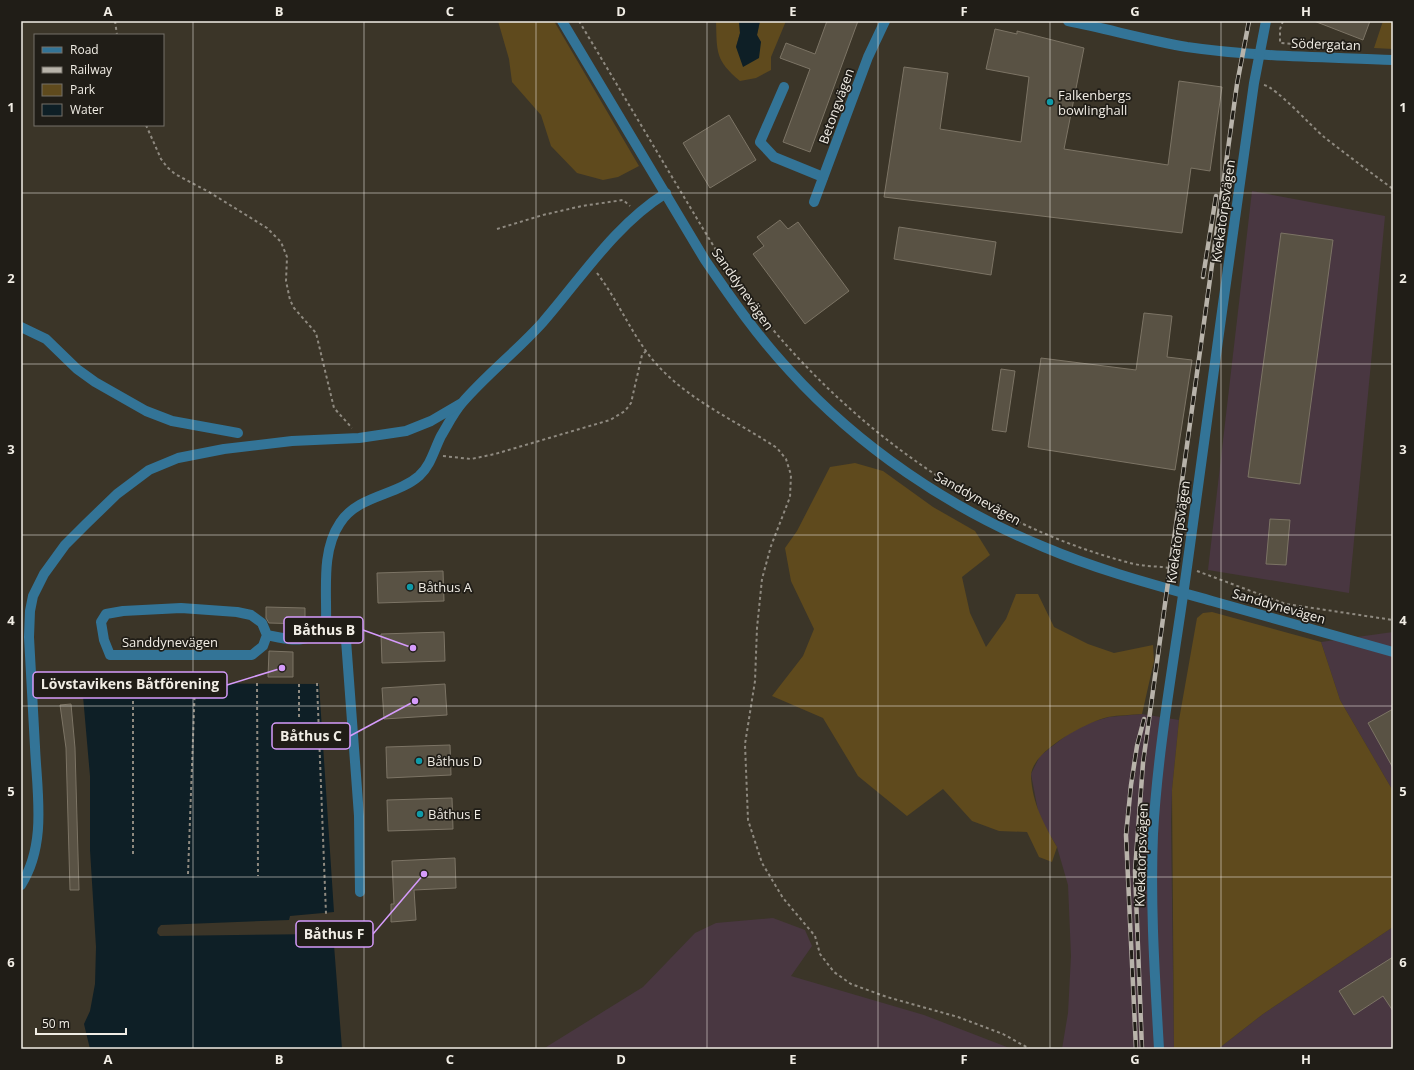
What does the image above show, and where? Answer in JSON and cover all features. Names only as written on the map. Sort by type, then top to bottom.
[{"type":"street","name":"Sanddynevägen","points":[[562,21],[706,260],[763,339],[795,376],[826,407],[866,442],[935,490],[993,524],[1077,561],[1183,593],[1393,652]]},
{"type":"street","name":"Betongvägen","points":[[814,202],[868,57],[885,21]]},
{"type":"street","name":"Södergatan","points":[[1068,21],[1187,47],[1259,54],[1393,60]]},
{"type":"street","name":"Kvekatorpsvägen","points":[[1158,1049],[1153,927],[1153,838],[1168,688],[1183,593],[1254,83],[1266,21]]},
{"type":"street","points":[[784,86],[760,142],[774,157],[823,177]]},
{"type":"street","points":[[267,635],[285,639],[307,639],[320,631],[326,624],[328,555],[335,532],[340,522],[349,512],[360,505],[400,487],[420,475],[427,466],[441,437],[462,403],[543,322],[590,264],[637,213],[666,193]]},
{"type":"street","points":[[21,327],[46,339],[77,369],[95,382],[146,411],[172,421],[238,433]]},
{"type":"street","points":[[21,885],[27,876],[34,854],[37,841],[39,810],[29,637],[30,611],[33,596],[44,574],[65,545],[116,494],[135,479],[149,470],[178,458],[292,441],[359,438],[406,431],[431,421],[462,403]]},
{"type":"street","name":"Sanddynevägen","points":[[188,608],[251,614],[262,622],[267,635],[263,646],[252,655],[110,655],[104,640],[101,622],[106,614],[123,611],[188,608]]},
{"type":"street","points":[[326,624],[337,629],[346,640],[360,816],[360,892]]},
{"type":"path","points":[[115,21],[117,34]]},
{"type":"path","points":[[579,21],[742,290],[786,344],[844,404],[882,436],[922,466],[983,503],[1010,517],[1097,553],[1136,564],[1203,572],[1286,604],[1393,620]]},
{"type":"path","points":[[1280,43],[1280,29],[1283,21]]},
{"type":"path","points":[[1254,83],[1268,86],[1324,136],[1393,189]]},
{"type":"path","points":[[146,126],[161,159],[175,174],[209,192],[267,228],[281,242],[287,257],[286,281],[290,300],[294,308],[316,333],[334,408],[358,434],[359,438]]},
{"type":"path","points":[[497,229],[543,215],[617,200],[623,200],[637,213]]},
{"type":"path","points":[[590,264],[604,282],[646,351],[690,395],[777,448],[786,459],[791,474],[790,497],[771,546],[762,579],[757,628],[755,681],[745,744],[748,820],[762,863],[783,898],[815,936],[820,954],[834,972],[851,984],[887,997],[958,1017],[1003,1034],[1030,1049]]},
{"type":"path","points":[[435,452],[443,456],[471,459],[495,454],[610,420],[625,412],[631,403],[642,355],[646,351]]},
{"type":"path","points":[[133,683],[133,855]]},
{"type":"path","points":[[257,683],[258,876]]},
{"type":"path","points":[[317,683],[326,914]]},
{"type":"path","points":[[188,874],[195,684]]},
{"type":"path","points":[[299,684],[299,718]]},
{"type":"shaded area","points":[[1252,191],[1385,216],[1349,593],[1208,570]]},
{"type":"shaded area","points":[[1393,632],[1393,791],[1340,700],[1321,642]]},
{"type":"shaded area","points":[[1142,714],[1179,720],[1172,790],[1171,821],[1174,1049],[1062,1049],[1068,1013],[1071,956],[1068,885],[1057,847],[1039,816],[1031,774],[1040,756],[1068,734],[1085,724],[1109,717]]},
{"type":"shaded area","points":[[773,918],[805,930],[812,946],[791,976],[924,1015],[1012,1049],[543,1049],[643,987],[695,933],[716,923]]},
{"type":"shaded area","points":[[1393,927],[1393,1049],[1218,1049],[1263,1014]]},
{"type":"green space","points":[[498,21],[554,21],[639,166],[618,177],[603,180],[577,173],[551,146],[541,115],[512,82],[509,59]]},
{"type":"green space","points":[[716,21],[739,21],[740,33],[736,47],[761,42],[757,35],[760,21],[786,21],[771,57],[771,70],[756,78],[740,81],[732,74],[719,55],[717,48]]},
{"type":"green space","points":[[1383,21],[1393,21],[1393,49],[1374,48]]},
{"type":"green space","points":[[855,463],[883,471],[933,507],[975,531],[990,555],[962,577],[970,613],[986,647],[1006,619],[1016,594],[1038,594],[1054,627],[1088,644],[1114,653],[1153,645],[1154,661],[1142,714],[1108,717],[1074,731],[1050,748],[1033,766],[1031,776],[1036,804],[1043,822],[1057,847],[1052,862],[1039,857],[1027,832],[999,831],[972,821],[943,789],[907,816],[858,776],[823,718],[772,696],[803,656],[814,629],[791,581],[785,548],[797,531],[830,467]]},
{"type":"green space","points":[[1212,612],[1321,642],[1340,700],[1393,791],[1393,927],[1263,1014],[1218,1049],[1174,1049],[1172,790],[1179,720],[1197,618],[1203,613]]},
{"type":"water","points":[[739,21],[760,21],[757,35],[761,42],[759,58],[743,67],[736,47],[740,33]]},
{"type":"water","points":[[87,676],[133,683],[319,684],[334,912],[290,916],[289,920],[161,925],[158,928],[157,933],[160,936],[323,934],[334,945],[342,1049],[90,1049],[84,1024],[90,1011],[95,984],[96,947],[90,850],[90,776],[83,696],[80,689],[81,678]]},
{"type":"building","points":[[827,21],[858,21],[810,152],[783,142],[810,69],[780,58],[786,43],[815,54]]},
{"type":"building","points":[[1314,21],[1370,21],[1363,40]]},
{"type":"building","points":[[995,29],[1017,34],[1017,31],[1084,48],[1064,149],[1168,165],[1179,81],[1222,87],[1210,171],[1191,168],[1182,233],[884,197],[904,67],[948,73],[940,129],[1021,142],[1029,77],[986,69]]},
{"type":"building","points":[[729,115],[756,160],[710,188],[683,143]]},
{"type":"building","points":[[780,220],[788,229],[798,222],[849,291],[805,324],[753,254],[764,246],[757,237]]},
{"type":"building","points":[[899,227],[996,242],[991,275],[894,259]]},
{"type":"building","points":[[1281,233],[1333,240],[1300,484],[1248,477]]},
{"type":"building","points":[[1144,313],[1172,316],[1167,357],[1192,360],[1175,470],[1028,447],[1041,358],[1136,370]]},
{"type":"building","points":[[1001,369],[1015,371],[1006,432],[992,430]]},
{"type":"building","points":[[1270,519],[1290,520],[1286,565],[1266,564]]},
{"type":"building","name":"Båthus A","points":[[443,571],[444,601],[378,603],[377,573]]},
{"type":"building","points":[[266,607],[305,608],[305,624],[269,623],[266,618]]},
{"type":"building","points":[[444,632],[445,661],[382,663],[381,634]]},
{"type":"building","points":[[269,651],[293,652],[293,677],[268,677]]},
{"type":"building","points":[[445,684],[447,715],[384,719],[382,688]]},
{"type":"building","points":[[71,704],[75,748],[79,890],[70,890],[66,748],[60,705]]},
{"type":"building","points":[[1393,709],[1393,768],[1368,723]]},
{"type":"building","name":"Båthus D","points":[[450,745],[451,775],[387,778],[386,747]]},
{"type":"building","name":"Båthus E","points":[[452,798],[453,829],[388,831],[387,800]]},
{"type":"building","points":[[455,858],[456,888],[414,890],[416,920],[391,922],[391,904],[394,904],[392,861]]},
{"type":"building","points":[[1393,957],[1393,1011],[1383,996],[1354,1015],[1339,991]]},
{"type":"railway","points":[[1142,1049],[1135,871],[1143,763],[1237,84],[1249,21]]},
{"type":"railway","points":[[1203,277],[1216,196]]},
{"type":"railway","points":[[1136,1049],[1126,835],[1137,746],[1144,719]]},
{"type":"place","name":"Falkenbergs bowlinghall","points":[[1050,102]]},
{"type":"place","name":"Båthus A","points":[[410,587]]},
{"type":"place","name":"Båthus B","points":[[413,648]]},
{"type":"place","name":"Lövstavikens Båtförening","points":[[282,668]]},
{"type":"place","name":"Båthus C","points":[[415,701]]},
{"type":"place","name":"Båthus D","points":[[419,761]]},
{"type":"place","name":"Båthus E","points":[[420,814]]},
{"type":"place","name":"Båthus F","points":[[424,874]]}]
